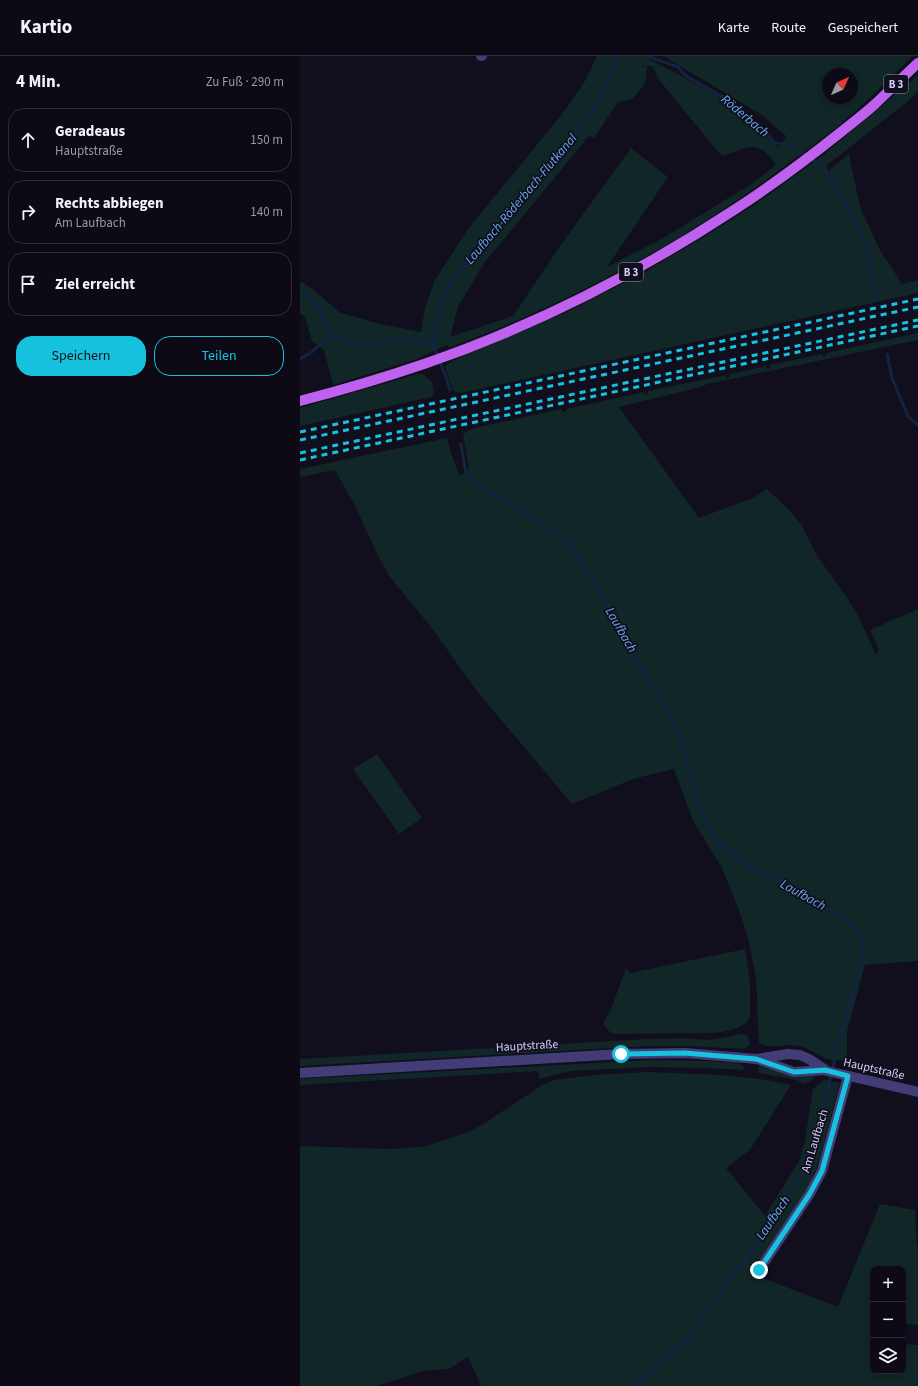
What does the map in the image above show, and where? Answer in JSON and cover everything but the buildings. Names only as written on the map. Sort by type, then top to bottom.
[{"type":"main road","name":"B 3","points":[[300,401],[423,365],[453,354],[559,309],[626,275],[700,232],[758,195],[802,163],[873,106],[918,63]]},
{"type":"street","name":"Hauptstraße","points":[[300,1073],[621,1054],[685,1053],[756,1059],[788,1054],[809,1059],[826,1071]]},
{"type":"street","name":"Hauptstraße","points":[[756,1059],[794,1072],[826,1071],[918,1092]]},
{"type":"street","name":"Am Laufbach","points":[[759,1270],[809,1195],[822,1171],[843,1075]]},
{"type":"green space","points":[[597,56],[648,56],[647,58],[723,98],[779,147],[786,136],[762,115],[663,56],[913,56],[873,95],[831,132],[757,187],[673,241],[586,288],[495,330],[449,348],[447,345],[414,360],[333,385],[324,350],[312,341],[305,317],[300,313],[300,281],[313,289],[339,312],[376,323],[421,332],[425,307],[435,280],[468,229],[562,114],[585,81]],"holes":[[[642,66],[652,66],[660,81],[718,152],[724,156],[747,148],[758,148],[764,151],[776,165],[753,183],[665,237],[607,267],[668,177],[631,148],[560,246],[513,316],[450,337],[458,307],[485,262],[589,136],[594,138],[618,102],[632,99],[645,84],[647,67]]]},
{"type":"green space","points":[[918,75],[918,91],[907,102],[827,165],[828,171],[849,154],[860,207],[880,250],[902,284],[918,280],[918,293],[461,393],[453,391],[445,366],[452,361],[567,312],[641,274],[704,237],[754,205],[822,156]]},
{"type":"green space","points":[[918,333],[918,340],[707,384],[701,387],[619,407],[699,518],[753,498],[767,489],[789,510],[801,524],[818,557],[859,617],[876,655],[879,650],[870,630],[918,609],[918,961],[865,965],[847,1032],[847,1061],[832,1060],[798,1046],[767,1046],[759,1043],[756,978],[749,942],[740,913],[722,868],[693,821],[674,769],[633,779],[572,804],[476,690],[434,631],[390,577],[378,556],[356,508],[335,470],[300,477],[300,469],[447,438],[460,476],[469,468],[463,434],[474,428],[562,409],[563,412],[566,412],[567,409],[644,392],[645,395],[648,394],[648,391],[726,375],[727,378],[730,377],[730,374],[766,366],[767,369],[770,368],[770,365],[822,354],[823,357],[826,356],[826,353]]},
{"type":"green space","points":[[418,374],[423,374],[432,382],[434,394],[432,397],[300,426],[300,408]]},
{"type":"green space","points":[[377,754],[422,818],[399,834],[353,769]]},
{"type":"green space","points":[[745,949],[750,983],[750,1018],[746,1023],[737,1028],[723,1032],[707,1033],[614,1034],[610,1032],[603,1024],[611,1009],[626,968],[630,973]]},
{"type":"green space","points":[[742,1034],[748,1037],[750,1045],[745,1049],[650,1046],[300,1066],[300,1059],[647,1039],[680,1038],[711,1040]]},
{"type":"green space","points":[[650,1060],[738,1063],[744,1067],[744,1069],[649,1067],[571,1071],[539,1079],[538,1071],[300,1085],[300,1079]]},
{"type":"green space","points":[[759,1066],[816,1075],[811,1081],[805,1084],[796,1080],[759,1073]]},
{"type":"green space","points":[[648,1072],[702,1074],[773,1081],[791,1085],[750,1150],[726,1168],[765,1216],[800,1159],[805,1140],[813,1089],[824,1080],[840,1083],[818,1165],[805,1195],[750,1273],[838,1307],[880,1204],[915,1210],[918,1246],[918,1325],[906,1324],[906,1266],[870,1266],[870,1374],[906,1374],[906,1344],[918,1345],[918,1386],[481,1386],[468,1357],[449,1369],[423,1371],[377,1386],[300,1386],[300,1146],[393,1149],[427,1146],[468,1132],[485,1123],[542,1085],[555,1080],[594,1075]]},
{"type":"waterway","name":"Laufbach-Röderbach-Flutkanal","points":[[433,344],[439,308],[453,280],[546,172],[597,105],[618,56]]},
{"type":"waterway","name":"Röderbach","points":[[647,56],[678,67],[686,76],[723,97],[746,114],[776,143],[790,145],[806,156]]},
{"type":"waterway","name":"Röderbach","points":[[811,159],[823,166],[850,212],[868,252],[876,296]]},
{"type":"waterway","name":"Laufbach","points":[[300,290],[310,297],[320,309],[324,322],[331,335],[346,342],[371,345],[403,339],[433,344]]},
{"type":"waterway","points":[[300,359],[312,352],[331,335]]},
{"type":"waterway","name":"Laufbach","points":[[433,344],[450,390]]},
{"type":"waterway","name":"Röderbach","points":[[887,354],[892,378],[908,416],[918,425]]},
{"type":"waterway","name":"Laufbach","points":[[461,444],[466,474],[473,481],[568,540],[606,602],[640,665],[678,729],[698,804],[716,841],[751,868],[801,890],[837,914],[856,928],[863,943],[862,966],[849,1005],[817,1133],[801,1177],[754,1248],[714,1301],[692,1335],[637,1384],[632,1386]]},
{"type":"railway","points":[[300,432],[918,299]]},
{"type":"railway","points":[[300,440],[918,307]]},
{"type":"railway","points":[[300,453],[918,320]]},
{"type":"railway","points":[[300,460],[918,326]]},
{"type":"route","points":[[621,1054],[685,1053],[756,1059],[794,1072],[825,1070],[848,1076],[822,1171],[809,1195],[759,1270]]}]
